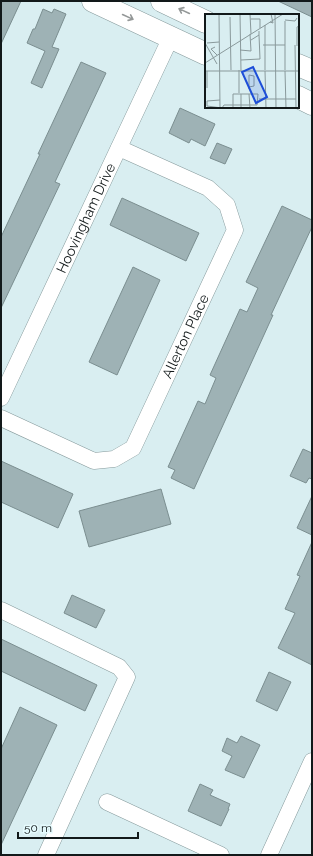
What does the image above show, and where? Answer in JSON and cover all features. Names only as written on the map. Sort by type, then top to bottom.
[{"type":"main road","points":[[93,1],[205,54]]},
{"type":"main road","points":[[162,1],[205,22]]},
{"type":"main road","points":[[299,65],[312,71]]},
{"type":"main road","points":[[299,98],[312,104]]},
{"type":"street","name":"Hoovingham Drive","points":[[1,398],[171,37]]},
{"type":"street","name":"Allerton Place","points":[[1,418],[94,461],[114,459],[132,448],[235,230],[227,205],[208,188],[119,148]]},
{"type":"street","points":[[1,610],[119,667],[127,677],[46,855]]},
{"type":"street","points":[[269,855],[312,761]]},
{"type":"street","points":[[108,802],[220,855]]},
{"type":"building","points":[[1,1],[21,1],[1,44]]},
{"type":"building","points":[[278,1],[312,1],[312,17]]},
{"type":"building","points":[[43,9],[52,13],[54,9],[66,14],[52,47],[59,49],[42,88],[31,83],[45,51],[27,43],[33,29],[35,29]]},
{"type":"building","points":[[81,62],[106,73],[55,182],[60,184],[1,308],[1,237]]},
{"type":"building","points":[[180,108],[215,124],[205,146],[191,139],[189,143],[169,133]]},
{"type":"building","points":[[217,143],[232,149],[225,164],[210,158]]},
{"type":"building","points":[[122,198],[199,233],[186,261],[110,225]]},
{"type":"building","points":[[282,206],[312,220],[312,227],[271,315],[273,315],[194,489],[171,478],[175,470],[168,467],[198,401],[205,404],[216,378],[210,375],[240,309],[247,312],[258,288],[246,282]]},
{"type":"building","points":[[133,267],[160,280],[117,375],[89,362]]},
{"type":"building","points":[[303,449],[312,453],[312,479],[309,478],[306,483],[290,476]]},
{"type":"building","points":[[1,461],[73,494],[58,528],[1,502]]},
{"type":"building","points":[[161,489],[171,524],[89,547],[79,511]]},
{"type":"building","points":[[312,496],[312,535],[297,528]]},
{"type":"building","points":[[312,542],[312,665],[278,648],[295,613],[285,609],[300,576],[297,575]]},
{"type":"building","points":[[72,595],[105,610],[96,628],[64,613]]},
{"type":"building","points":[[1,639],[97,685],[85,711],[1,671]]},
{"type":"building","points":[[269,672],[291,682],[277,711],[256,701]]},
{"type":"building","points":[[20,707],[57,725],[1,845],[1,749]]},
{"type":"building","points":[[241,736],[260,745],[244,778],[225,770],[232,756],[222,751],[227,738],[237,743]]},
{"type":"building","points":[[200,784],[213,790],[210,795],[230,804],[221,826],[188,811]]}]
